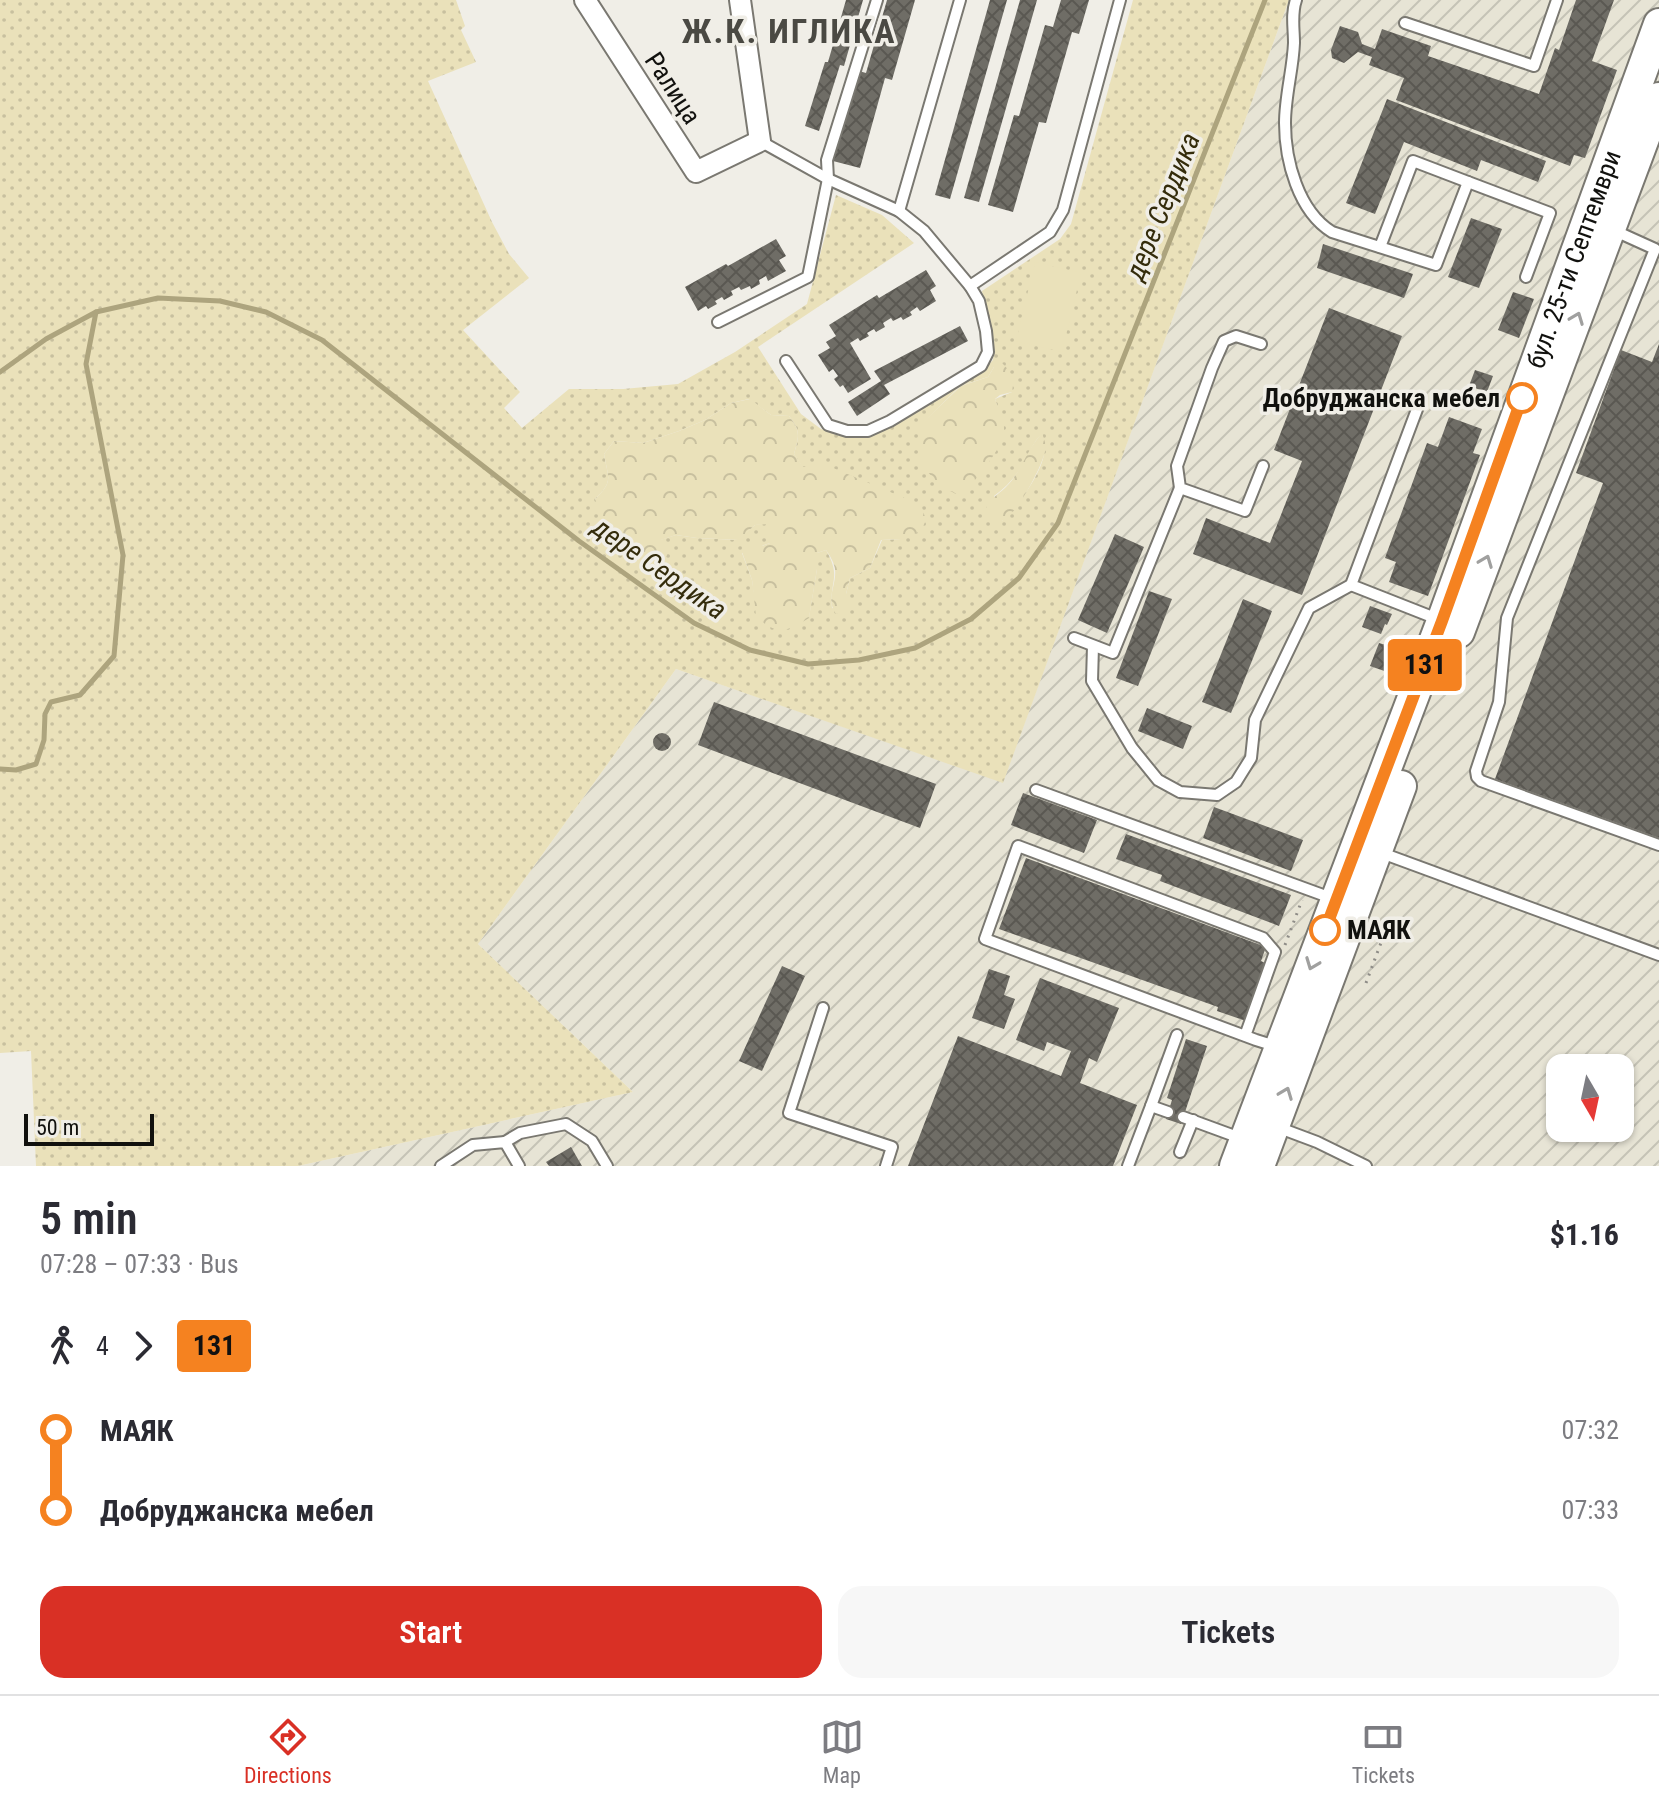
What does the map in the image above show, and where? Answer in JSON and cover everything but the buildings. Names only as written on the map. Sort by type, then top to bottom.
[{"type":"main road","name":"бул. 25-ти Септември","points":[[1246,1157],[1274,1126],[1611,229],[1644,130],[1659,24]]},
{"type":"main road","name":"бул. 25-ти Септември","points":[[1246,1157],[1280,1048],[1442,621],[1644,130]]},
{"type":"street","name":"Ралица","points":[[585,0],[696,172],[760,141]]},
{"type":"street","points":[[740,0],[760,141]]},
{"type":"lane","points":[[718,322],[808,277],[828,179],[827,160],[877,0]]},
{"type":"lane","points":[[899,211],[960,0]]},
{"type":"lane","points":[[970,286],[1050,232],[1063,210],[1120,0]]},
{"type":"lane","points":[[1296,0],[1285,122],[1289,157],[1299,189],[1321,225],[1332,232],[1436,265],[1468,182]]},
{"type":"lane","points":[[1405,23],[1534,66],[1557,0]]},
{"type":"lane","points":[[760,141],[828,179],[899,211],[924,231],[979,301],[988,352],[981,366],[868,431],[847,431],[828,425],[786,361]]},
{"type":"lane","points":[[1380,247],[1413,161],[1550,213],[1526,277]]},
{"type":"lane","points":[[1611,229],[1655,249],[1507,618],[1499,702],[1476,771],[1481,781],[1659,845]]},
{"type":"lane","points":[[1074,638],[1113,653],[1180,488],[1177,466],[1224,341],[1236,336],[1261,344]]},
{"type":"lane","points":[[1093,646],[1092,681],[1132,748],[1158,780],[1180,792],[1217,795],[1236,782],[1251,758],[1255,720],[1309,608],[1351,585],[1419,404]]},
{"type":"lane","points":[[1180,488],[1245,511],[1263,466]]},
{"type":"lane","points":[[1351,585],[1442,621]]},
{"type":"lane","points":[[1036,790],[1336,900]]},
{"type":"lane","points":[[1245,1036],[1275,952],[1263,938],[1018,846],[985,939],[1245,1036],[1280,1048]]},
{"type":"lane","points":[[1377,852],[1659,955]]},
{"type":"lane","points":[[823,1008],[789,1113],[892,1147],[886,1166]]},
{"type":"lane","points":[[1128,1166],[1177,1035]]},
{"type":"lane","points":[[1151,1106],[1168,1112]]},
{"type":"lane","points":[[1180,1152],[1188,1119],[1246,1157]]},
{"type":"lane","points":[[441,1166],[473,1145],[505,1142],[520,1133],[566,1124],[592,1141],[607,1166]]},
{"type":"lane","points":[[1274,1126],[1317,1142],[1366,1166]]},
{"type":"lane","points":[[505,1142],[519,1166]]},
{"type":"path","points":[[1290,932],[1301,901]]},
{"type":"path","points":[[1366,983],[1388,924]]},
{"type":"shaded area","points":[[1289,0],[1659,0],[1659,1166],[298,1166],[633,1092],[478,944],[676,669],[1003,782]]},
{"type":"green space","points":[[0,0],[456,0],[465,26],[461,30],[476,62],[428,81],[492,222],[509,254],[529,278],[463,330],[520,392],[504,408],[522,428],[569,389],[623,389],[678,384],[735,352],[807,304],[836,195],[882,215],[914,243],[758,347],[801,414],[821,429],[840,436],[869,436],[892,425],[993,360],[982,291],[1060,239],[1071,224],[1133,0],[1289,0],[1003,783],[676,669],[478,944],[633,1092],[298,1166],[36,1166],[31,1051],[0,1053]],"holes":[[[994,367],[1012,392],[995,399],[998,409],[921,442],[920,426],[960,386],[988,377]],[[749,399],[771,415],[789,416],[798,434],[794,454],[803,468],[901,539],[882,540],[870,568],[850,578],[846,611],[832,608],[834,574],[826,550],[817,553],[809,617],[754,593],[742,553],[770,543],[770,523],[755,525],[737,540],[676,535],[660,540],[595,499],[607,483],[604,454],[614,441],[643,443],[705,420],[731,403]],[[1042,434],[1042,462],[1021,499],[1002,521],[994,496],[1015,476]]]},
{"type":"green space","points":[[1035,262],[1081,273],[1062,352],[1016,341]]},
{"type":"green space","points":[[1001,362],[1010,372],[1013,382],[1012,392],[995,399],[1003,422],[1002,438],[962,496],[944,487],[920,463],[919,426],[961,386],[988,377]]},
{"type":"green space","points":[[750,399],[771,415],[789,416],[798,434],[794,454],[803,467],[826,465],[921,505],[926,520],[921,531],[901,539],[881,540],[870,568],[850,578],[846,611],[836,614],[831,603],[835,575],[832,559],[826,550],[817,553],[809,618],[782,630],[770,627],[756,616],[752,580],[742,552],[749,544],[762,546],[770,543],[770,524],[755,525],[738,540],[676,535],[661,540],[667,555],[662,563],[617,534],[603,519],[595,499],[607,483],[604,454],[614,441],[643,443],[705,420],[731,403]]},
{"type":"green space","points":[[1042,433],[1045,453],[1030,487],[1008,517],[990,522],[985,511],[989,503],[1012,481]]},
{"type":"waterway","name":"дере Сердика","points":[[0,372],[46,339],[96,312],[158,298],[220,301],[266,312],[322,340],[579,541],[694,623],[750,650],[808,664],[859,660],[915,648],[971,619],[1019,578],[1058,523],[1265,0]]},
{"type":"waterway","points":[[0,769],[16,770],[36,764],[44,740],[45,714],[51,702],[80,695],[114,656],[123,555],[86,364],[96,312]]},
{"type":"bus line","name":"131","points":[[1325,930],[1442,621],[1522,398]]},
{"type":"place","name":"Добруджанска мебел","points":[[1522,398]]},
{"type":"place","name":"МАЯК","points":[[1325,930]]},
{"type":"district","name":"Ж.К. ИГЛИКА","points":[[789,31]]}]
